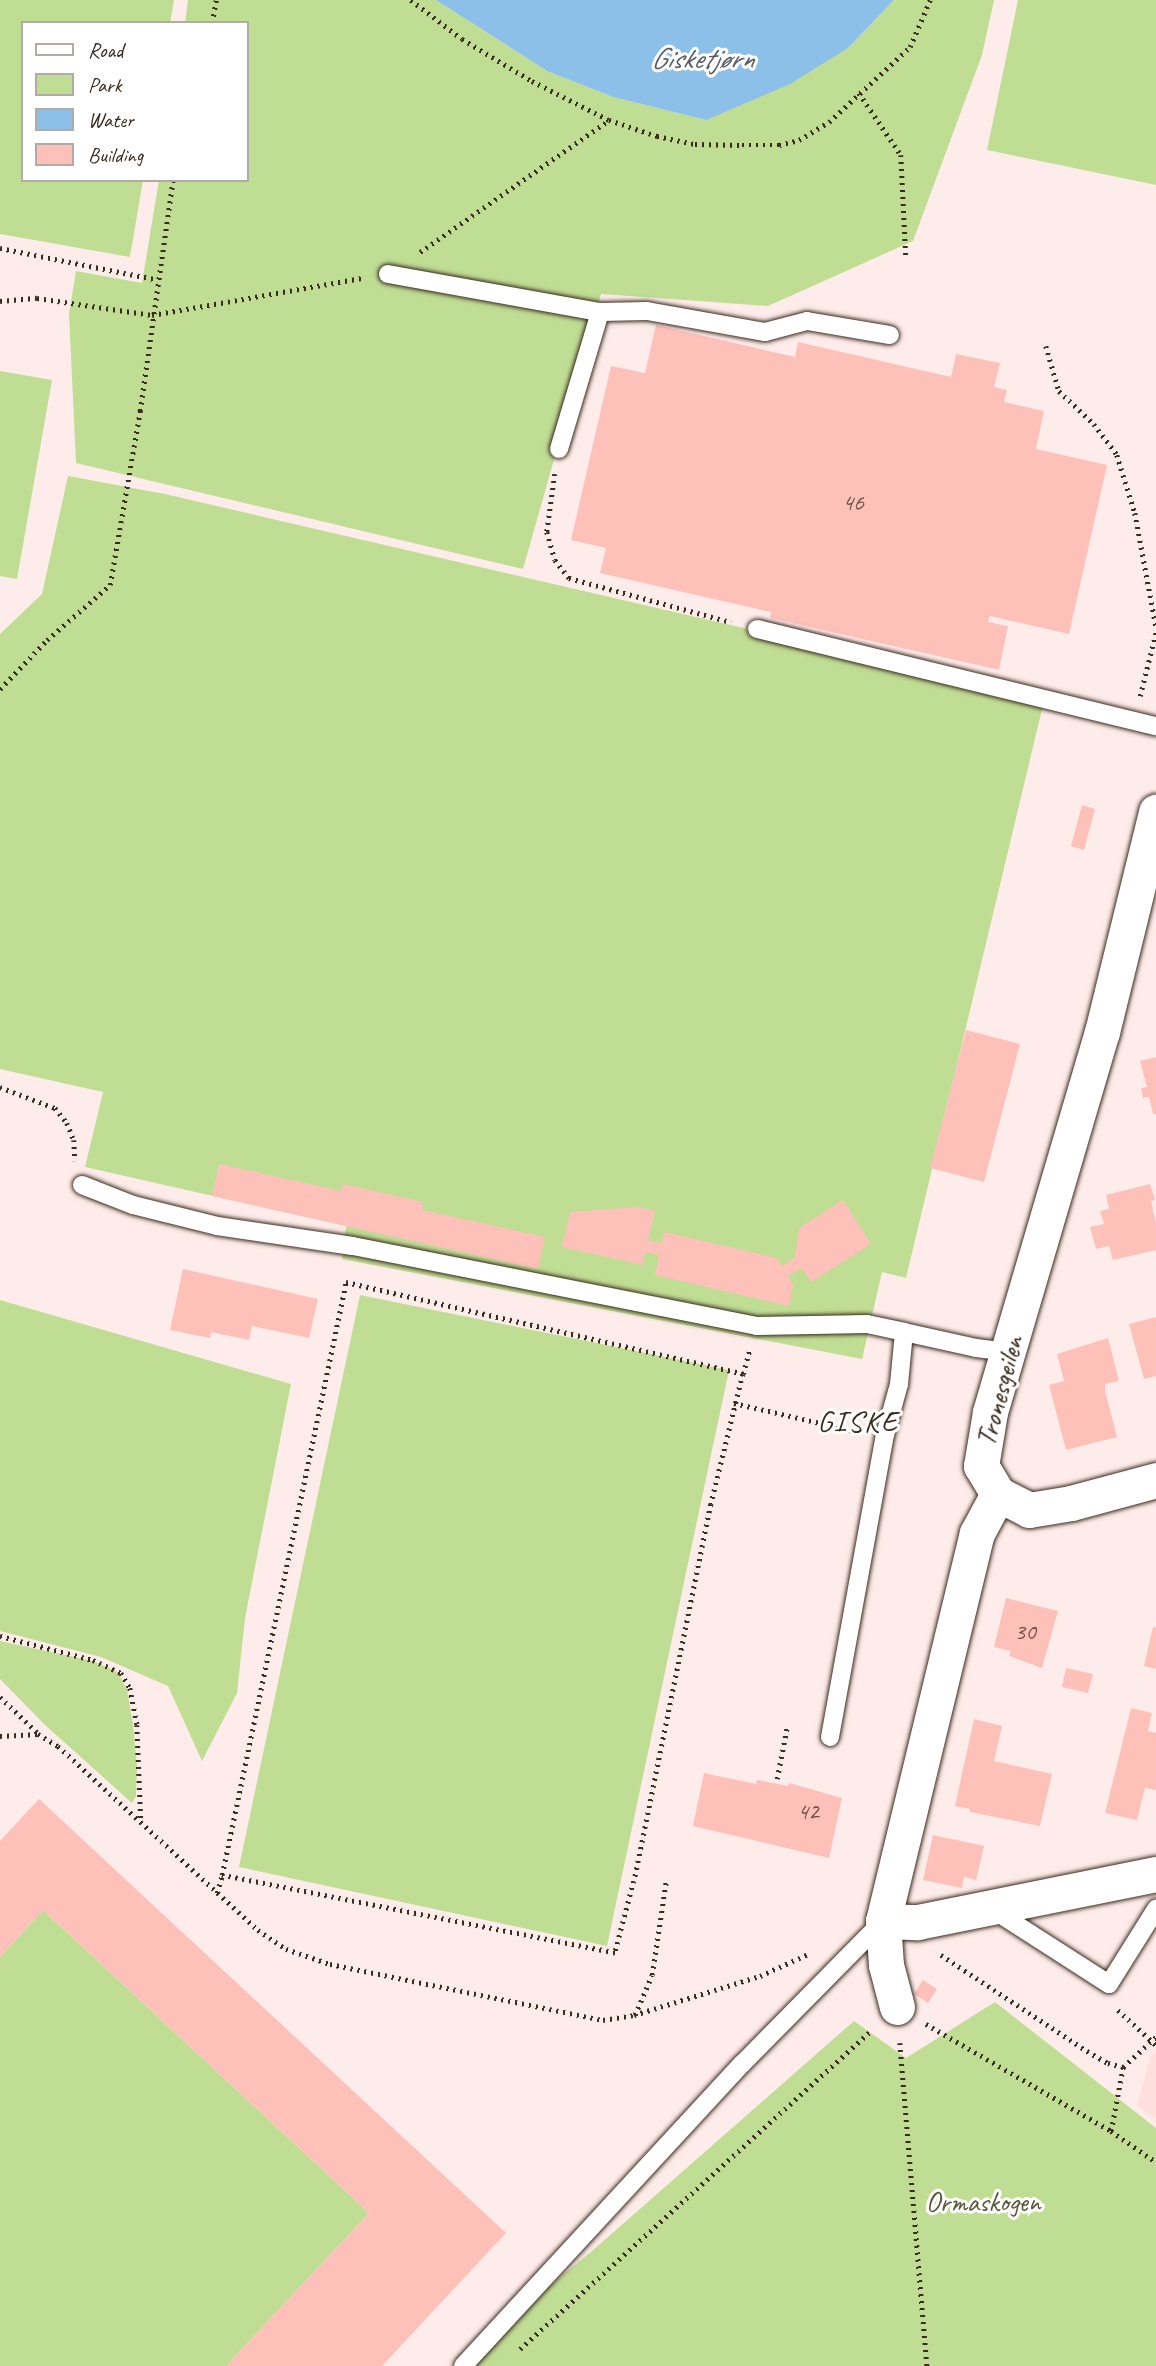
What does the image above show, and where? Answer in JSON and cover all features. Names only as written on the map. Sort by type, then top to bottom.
[{"type":"street","name":"Tronesgeilen","points":[[998,1494],[981,1466],[990,1412],[1010,1352],[1102,1032],[1156,812]]},
{"type":"street","points":[[897,2007],[886,1965],[883,1921],[977,1533],[998,1494],[1029,1510],[1071,1503],[1156,1480]]},
{"type":"street","points":[[883,1921],[918,1922],[1156,1874]]},
{"type":"lane","points":[[388,274],[600,312],[647,311],[765,332],[807,321],[890,335]]},
{"type":"lane","points":[[559,449],[600,312]]},
{"type":"lane","points":[[757,629],[1156,726]]},
{"type":"lane","points":[[82,1185],[133,1205],[217,1226],[353,1246],[757,1326],[867,1324],[976,1348],[1010,1352]]},
{"type":"lane","points":[[830,1737],[885,1435],[899,1384],[904,1332]]},
{"type":"lane","points":[[987,1906],[1109,1984],[1156,1909]]},
{"type":"lane","points":[[463,2366],[742,2064],[883,1921]]},
{"type":"path","points":[[212,21],[216,0]]},
{"type":"path","points":[[411,0],[485,53],[532,81],[609,120],[657,136],[695,144],[779,145],[799,140],[829,122],[910,47],[930,0]]},
{"type":"path","points":[[859,93],[901,156],[906,257]]},
{"type":"path","points":[[0,301],[37,298],[152,315],[388,274],[609,120]]},
{"type":"path","points":[[0,689],[47,640],[110,585],[140,411],[173,182]]},
{"type":"path","points":[[0,248],[158,279]]},
{"type":"path","points":[[1046,346],[1059,390],[1094,424],[1118,455],[1135,513],[1156,626]]},
{"type":"path","points":[[559,449],[547,532],[555,560],[569,578],[757,629]]},
{"type":"path","points":[[1133,721],[1156,632]]},
{"type":"path","points":[[0,1087],[54,1108],[67,1123],[82,1185]]},
{"type":"path","points":[[217,1894],[346,1282],[743,1374],[734,1403],[634,1881],[615,1953],[222,1875]]},
{"type":"path","points":[[734,1403],[848,1430],[885,1435]]},
{"type":"path","points":[[0,1636],[93,1660],[121,1672],[130,1688],[137,1725],[141,1821]]},
{"type":"path","points":[[0,1697],[38,1734],[71,1757],[258,1930],[285,1949],[330,1964],[603,2020],[634,2015],[760,1976],[809,1954]]},
{"type":"path","points":[[777,1779],[787,1727]]},
{"type":"path","points":[[0,1736],[38,1734]]},
{"type":"path","points":[[634,2015],[652,1975],[666,1881]]},
{"type":"path","points":[[936,1953],[1087,2051],[1108,2063],[1123,2067]]},
{"type":"path","points":[[1109,1984],[1116,2009],[1155,2040],[1123,2067],[1111,2131]]},
{"type":"path","points":[[897,2007],[1111,2131],[1156,2161]]},
{"type":"path","points":[[512,2357],[897,2007]]},
{"type":"path","points":[[897,2007],[927,2366]]},
{"type":"shaded area","points":[[1156,2051],[1156,2119],[1137,2105],[1151,2056]]},
{"type":"green space","points":[[0,0],[174,0],[170,21],[21,21],[21,182],[143,182],[130,257],[0,234]]},
{"type":"green space","points":[[188,0],[436,0],[547,71],[613,97],[706,120],[848,48],[894,0],[994,0],[982,55],[913,241],[768,306],[601,294],[523,569],[76,463],[69,314],[76,271],[142,283],[159,182],[248,182],[248,21],[185,21]]},
{"type":"green space","points":[[1018,0],[1156,0],[1156,185],[987,150]]},
{"type":"green space","points":[[0,371],[52,380],[17,579],[0,576]]},
{"type":"green space","points":[[68,476],[165,494],[877,659],[1043,705],[906,1278],[882,1272],[862,1359],[342,1259],[346,1226],[85,1167],[103,1092],[0,1069],[0,634],[42,594]]},
{"type":"green space","points":[[360,1295],[729,1370],[607,1946],[239,1867]]},
{"type":"green space","points":[[0,1300],[291,1384],[245,1618],[237,1693],[202,1761],[168,1686],[101,1657],[0,1631]]},
{"type":"green space","points":[[0,1641],[93,1661],[118,1672],[127,1690],[133,1724],[137,1767],[136,1796],[132,1803],[45,1725],[0,1679]]},
{"type":"green space","points":[[43,1910],[369,2213],[226,2366],[0,2366],[0,1957]]},
{"type":"green space","name":"Ormaskogen","points":[[995,2002],[1156,2128],[1156,2366],[457,2366],[473,2348],[592,2251],[854,2021],[906,2058]]},
{"type":"water","name":"Gisketjørn","points":[[436,0],[894,0],[848,48],[790,84],[706,120],[613,97],[547,71]]},
{"type":"building","points":[[656,325],[795,357],[798,342],[951,377],[956,354],[1000,363],[994,387],[1007,390],[1004,402],[1044,411],[1036,449],[1107,465],[1069,634],[990,616],[988,622],[1008,626],[999,670],[770,618],[771,612],[600,573],[606,548],[571,540],[611,366],[645,373]]},
{"type":"building","points":[[1082,805],[1095,809],[1084,850],[1071,846]]},
{"type":"building","points":[[966,1030],[1020,1044],[984,1182],[930,1168]]},
{"type":"building","points":[[1156,1057],[1156,1114],[1153,1114],[1149,1097],[1143,1098],[1141,1088],[1147,1087],[1140,1061]]},
{"type":"building","points":[[219,1164],[341,1191],[343,1184],[423,1202],[422,1210],[545,1237],[538,1269],[212,1196]]},
{"type":"building","points":[[1150,1184],[1155,1200],[1151,1201],[1156,1223],[1156,1250],[1113,1260],[1109,1246],[1096,1249],[1090,1227],[1104,1224],[1100,1211],[1109,1209],[1106,1195]]},
{"type":"building","points":[[843,1200],[871,1244],[811,1282],[802,1268],[788,1276],[793,1285],[789,1306],[655,1275],[659,1255],[645,1252],[643,1265],[562,1247],[570,1212],[637,1207],[655,1211],[648,1240],[662,1243],[664,1232],[777,1258],[782,1266],[795,1257],[799,1228]]},
{"type":"building","points":[[183,1269],[318,1299],[309,1338],[252,1326],[249,1340],[211,1332],[210,1338],[170,1330]]},
{"type":"building","points":[[1156,1317],[1156,1376],[1144,1379],[1129,1324]]},
{"type":"building","points":[[1108,1338],[1119,1381],[1105,1384],[1105,1391],[1117,1437],[1066,1450],[1049,1385],[1064,1381],[1057,1354]]},
{"type":"building","points":[[1006,1598],[1058,1611],[1042,1668],[1009,1656],[1011,1651],[994,1647]]},
{"type":"building","points":[[1153,1627],[1156,1628],[1156,1669],[1144,1666]]},
{"type":"building","points":[[1066,1668],[1093,1674],[1088,1693],[1062,1687]]},
{"type":"building","points":[[1131,1708],[1152,1713],[1148,1731],[1156,1733],[1156,1790],[1145,1788],[1137,1820],[1105,1813]]},
{"type":"building","points":[[974,1719],[1002,1726],[994,1761],[1052,1774],[1040,1826],[970,1812],[970,1809],[955,1806]]},
{"type":"building","points":[[704,1773],[756,1784],[757,1780],[788,1786],[789,1783],[842,1798],[829,1858],[693,1826]]},
{"type":"building","points":[[39,1799],[506,2233],[382,2366],[226,2366],[369,2213],[43,1910],[0,1957],[0,1841]]},
{"type":"building","points":[[933,1835],[984,1846],[976,1880],[964,1877],[962,1888],[923,1880]]},
{"type":"building","points":[[923,1980],[937,1989],[928,2003],[914,1994]]},
{"type":"district","name":"GISKE","points":[[858,1421]]}]
